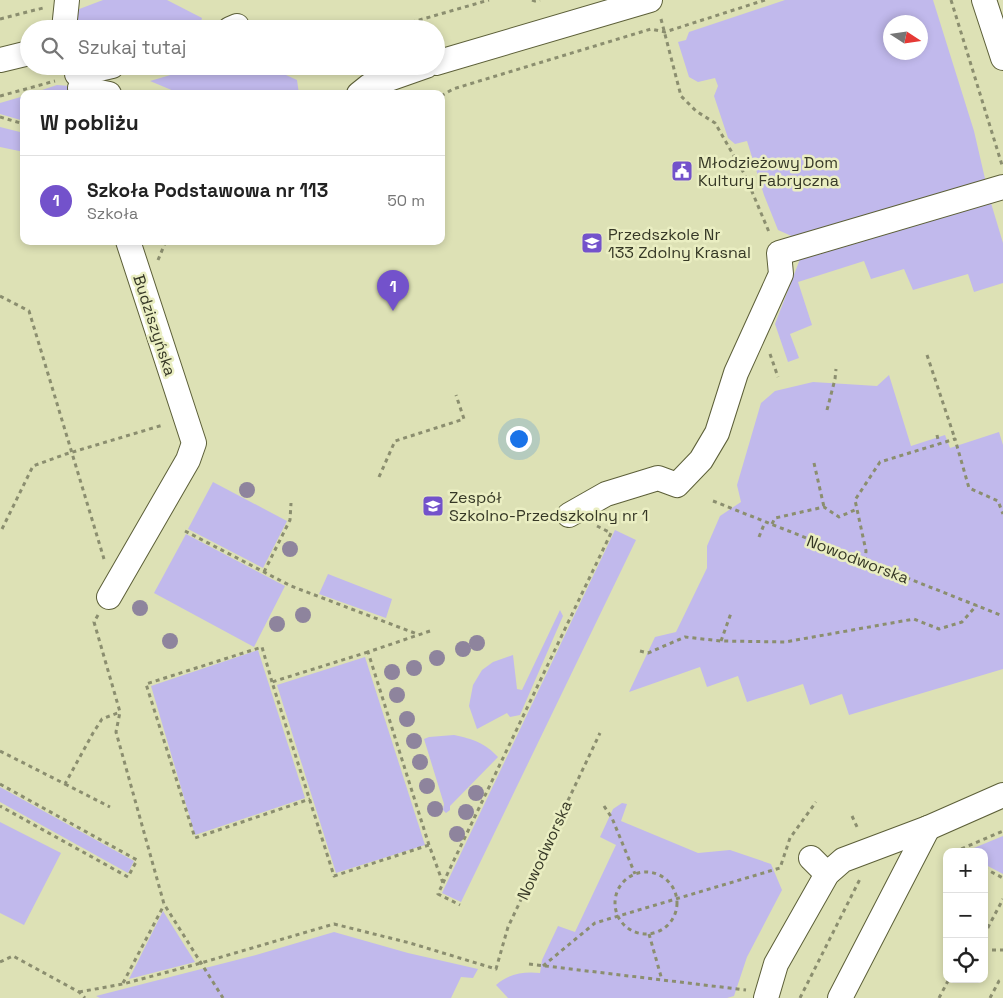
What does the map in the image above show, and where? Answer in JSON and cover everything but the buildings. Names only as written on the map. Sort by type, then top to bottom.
[{"type":"street","points":[[984,0],[1003,58]]},
{"type":"street","points":[[57,3],[62,20]]},
{"type":"street","points":[[445,61],[655,8]]},
{"type":"street","points":[[0,60],[20,55]]},
{"type":"street","points":[[78,80],[90,75]]},
{"type":"street","points":[[364,90],[369,86],[401,75]]},
{"type":"street","points":[[78,80],[100,90]]},
{"type":"street","points":[[569,515],[606,494],[658,478],[677,485],[701,460],[717,433],[736,373],[781,274],[779,254],[1003,186]]},
{"type":"street","name":"Budziszyńska","points":[[112,590],[188,460],[194,443],[129,245]]},
{"type":"street","points":[[766,995],[776,964],[819,866],[843,860],[928,828],[1003,795]]},
{"type":"street","points":[[840,998],[928,828]]},
{"type":"path","points":[[419,20],[489,0]]},
{"type":"path","points":[[532,0],[540,0]]},
{"type":"path","points":[[445,94],[453,89],[651,29],[666,32],[765,0]]},
{"type":"path","points":[[950,0],[1003,168]]},
{"type":"path","points":[[0,19],[57,3]]},
{"type":"path","points":[[655,8],[666,32],[681,96],[696,110],[715,123],[745,175],[779,254]]},
{"type":"path","points":[[29,90],[78,80]]},
{"type":"path","points":[[0,96],[20,92]]},
{"type":"path","points":[[0,117],[20,123]]},
{"type":"path","points":[[0,296],[29,311],[110,580],[112,590],[94,622],[120,712],[116,732],[164,904],[224,998]]},
{"type":"path","points":[[927,355],[969,488],[998,501],[1003,514]]},
{"type":"path","points":[[827,410],[836,369]]},
{"type":"path","points":[[379,477],[395,441],[464,419],[456,395]]},
{"type":"path","points":[[2,529],[33,466],[184,414]]},
{"type":"path","points":[[936,435],[939,444]]},
{"type":"path","points":[[865,561],[866,551],[855,500],[880,462],[955,439]]},
{"type":"path","points":[[814,463],[824,507],[839,517],[857,510]]},
{"type":"path","name":"Nowodworska","points":[[713,501],[1003,616]]},
{"type":"path","points":[[264,572],[290,520],[291,503]]},
{"type":"path","points":[[772,524],[776,518],[824,507]]},
{"type":"path","points":[[759,537],[765,522]]},
{"type":"path","points":[[460,905],[438,894],[611,533],[592,523]]},
{"type":"path","points":[[185,531],[291,586],[418,634]]},
{"type":"path","points":[[640,651],[648,654],[685,638],[721,641],[785,642],[914,619],[939,629],[962,622],[977,605]]},
{"type":"path","points":[[721,641],[731,613]]},
{"type":"path","points":[[272,682],[430,631]]},
{"type":"path","points":[[310,799],[195,838],[146,684],[262,646],[272,682],[310,799],[334,876],[429,845]]},
{"type":"path","points":[[368,652],[429,845],[443,883]]},
{"type":"path","points":[[65,784],[102,719],[120,712]]},
{"type":"path","name":"Nowodworska","points":[[201,963],[334,924],[410,943],[496,969],[508,927],[600,733]]},
{"type":"path","points":[[0,751],[110,807]]},
{"type":"path","points":[[0,784],[138,860],[128,877],[0,806]]},
{"type":"path","points":[[543,966],[595,923],[780,868],[790,838],[816,802]]},
{"type":"path","points":[[604,806],[612,818],[635,874]]},
{"type":"path","points":[[963,848],[1003,831]]},
{"type":"path","points":[[800,998],[868,863],[867,851]]},
{"type":"path","points":[[988,870],[1003,878]]},
{"type":"path","points":[[648,872],[657,874],[666,879],[672,886],[677,898],[677,906],[674,916],[668,925],[659,931],[649,934],[638,933],[629,929],[621,922],[617,915],[615,903],[617,893],[622,884],[635,874],[648,872]]},
{"type":"path","points":[[988,928],[1003,900]]},
{"type":"path","points":[[123,984],[164,904]]},
{"type":"path","points":[[649,934],[662,980]]},
{"type":"path","points":[[988,950],[1003,950]]},
{"type":"path","points":[[0,962],[13,956],[80,992],[85,998]]},
{"type":"path","points":[[80,992],[123,984],[201,963]]},
{"type":"path","points":[[529,964],[766,995]]},
{"type":"path","points":[[990,998],[998,981],[1003,979]]},
{"type":"path","points":[[939,998],[947,983]]},
{"type":"shaded area","points":[[103,0],[167,0],[202,18],[201,20],[76,20],[74,11]]},
{"type":"shaded area","points":[[785,0],[933,0],[974,131],[986,183],[796,238],[778,230],[764,195],[747,141],[735,144],[728,138],[714,96],[718,86],[715,78],[698,82],[689,77],[678,42],[686,40],[689,32]]},
{"type":"shaded area","points":[[170,75],[286,75],[297,80],[298,90],[171,90],[150,81]]},
{"type":"shaded area","points":[[57,85],[70,86],[71,90],[42,90]]},
{"type":"shaded area","points":[[20,97],[20,120],[0,114],[0,103]]},
{"type":"shaded area","points":[[0,127],[20,132],[20,151],[0,147]]},
{"type":"shaded area","points":[[991,203],[1003,243],[1003,283],[974,292],[968,274],[913,290],[904,269],[871,279],[864,261],[798,282],[812,325],[790,334],[799,358],[788,362],[775,324],[800,259]]},
{"type":"shaded area","points":[[889,375],[911,446],[945,435],[950,448],[999,432],[1003,445],[1003,669],[849,715],[842,694],[810,705],[803,684],[747,702],[738,676],[707,687],[700,667],[629,692],[655,637],[676,632],[707,568],[707,546],[720,516],[741,502],[737,485],[761,403],[775,391],[813,382],[877,386]]},
{"type":"shaded area","points":[[213,482],[287,521],[263,568],[188,529]]},
{"type":"shaded area","points":[[615,530],[636,540],[461,902],[442,893]]},
{"type":"shaded area","points":[[186,534],[285,586],[254,647],[154,593]]},
{"type":"shaded area","points":[[328,574],[392,599],[386,618],[319,594]]},
{"type":"shaded area","points":[[560,610],[563,616],[520,715],[510,717],[507,713],[477,729],[469,706],[473,685],[482,670],[493,662],[513,655],[517,689],[522,690]]},
{"type":"shaded area","points":[[258,650],[305,798],[195,835],[151,686]]},
{"type":"shaded area","points":[[365,657],[425,845],[336,873],[277,685]]},
{"type":"shaded area","points":[[454,735],[478,742],[498,757],[450,806],[450,810],[446,813],[443,810],[444,804],[424,739]]},
{"type":"shaded area","points":[[0,787],[134,861],[128,873],[0,802]]},
{"type":"shaded area","points":[[622,803],[627,804],[621,821],[698,853],[730,850],[771,864],[782,890],[747,957],[734,996],[727,998],[508,998],[496,985],[516,974],[540,973],[542,960],[558,926],[575,932],[616,845],[600,837],[613,809]]},
{"type":"shaded area","points":[[0,822],[61,853],[24,925],[0,913]]},
{"type":"shaded area","points":[[1003,836],[1003,874],[988,866],[988,848],[974,848]]},
{"type":"shaded area","points":[[163,911],[195,962],[129,979]]},
{"type":"shaded area","points":[[334,932],[408,953],[478,969],[473,978],[461,977],[451,998],[100,998],[96,996],[256,955]]},
{"type":"place","name":"Młodzieżowy Dom Kultury Fabryczna","points":[[682,171]]},
{"type":"place","name":"Przedszkole Nr 133 Zdolny Krasnal","points":[[592,243]]},
{"type":"place","name":"Szkoła Podstawowa nr 113","points":[[393,311]]},
{"type":"place","name":"Zespół Szkolno-Przedszkolny nr 1","points":[[433,506]]}]
